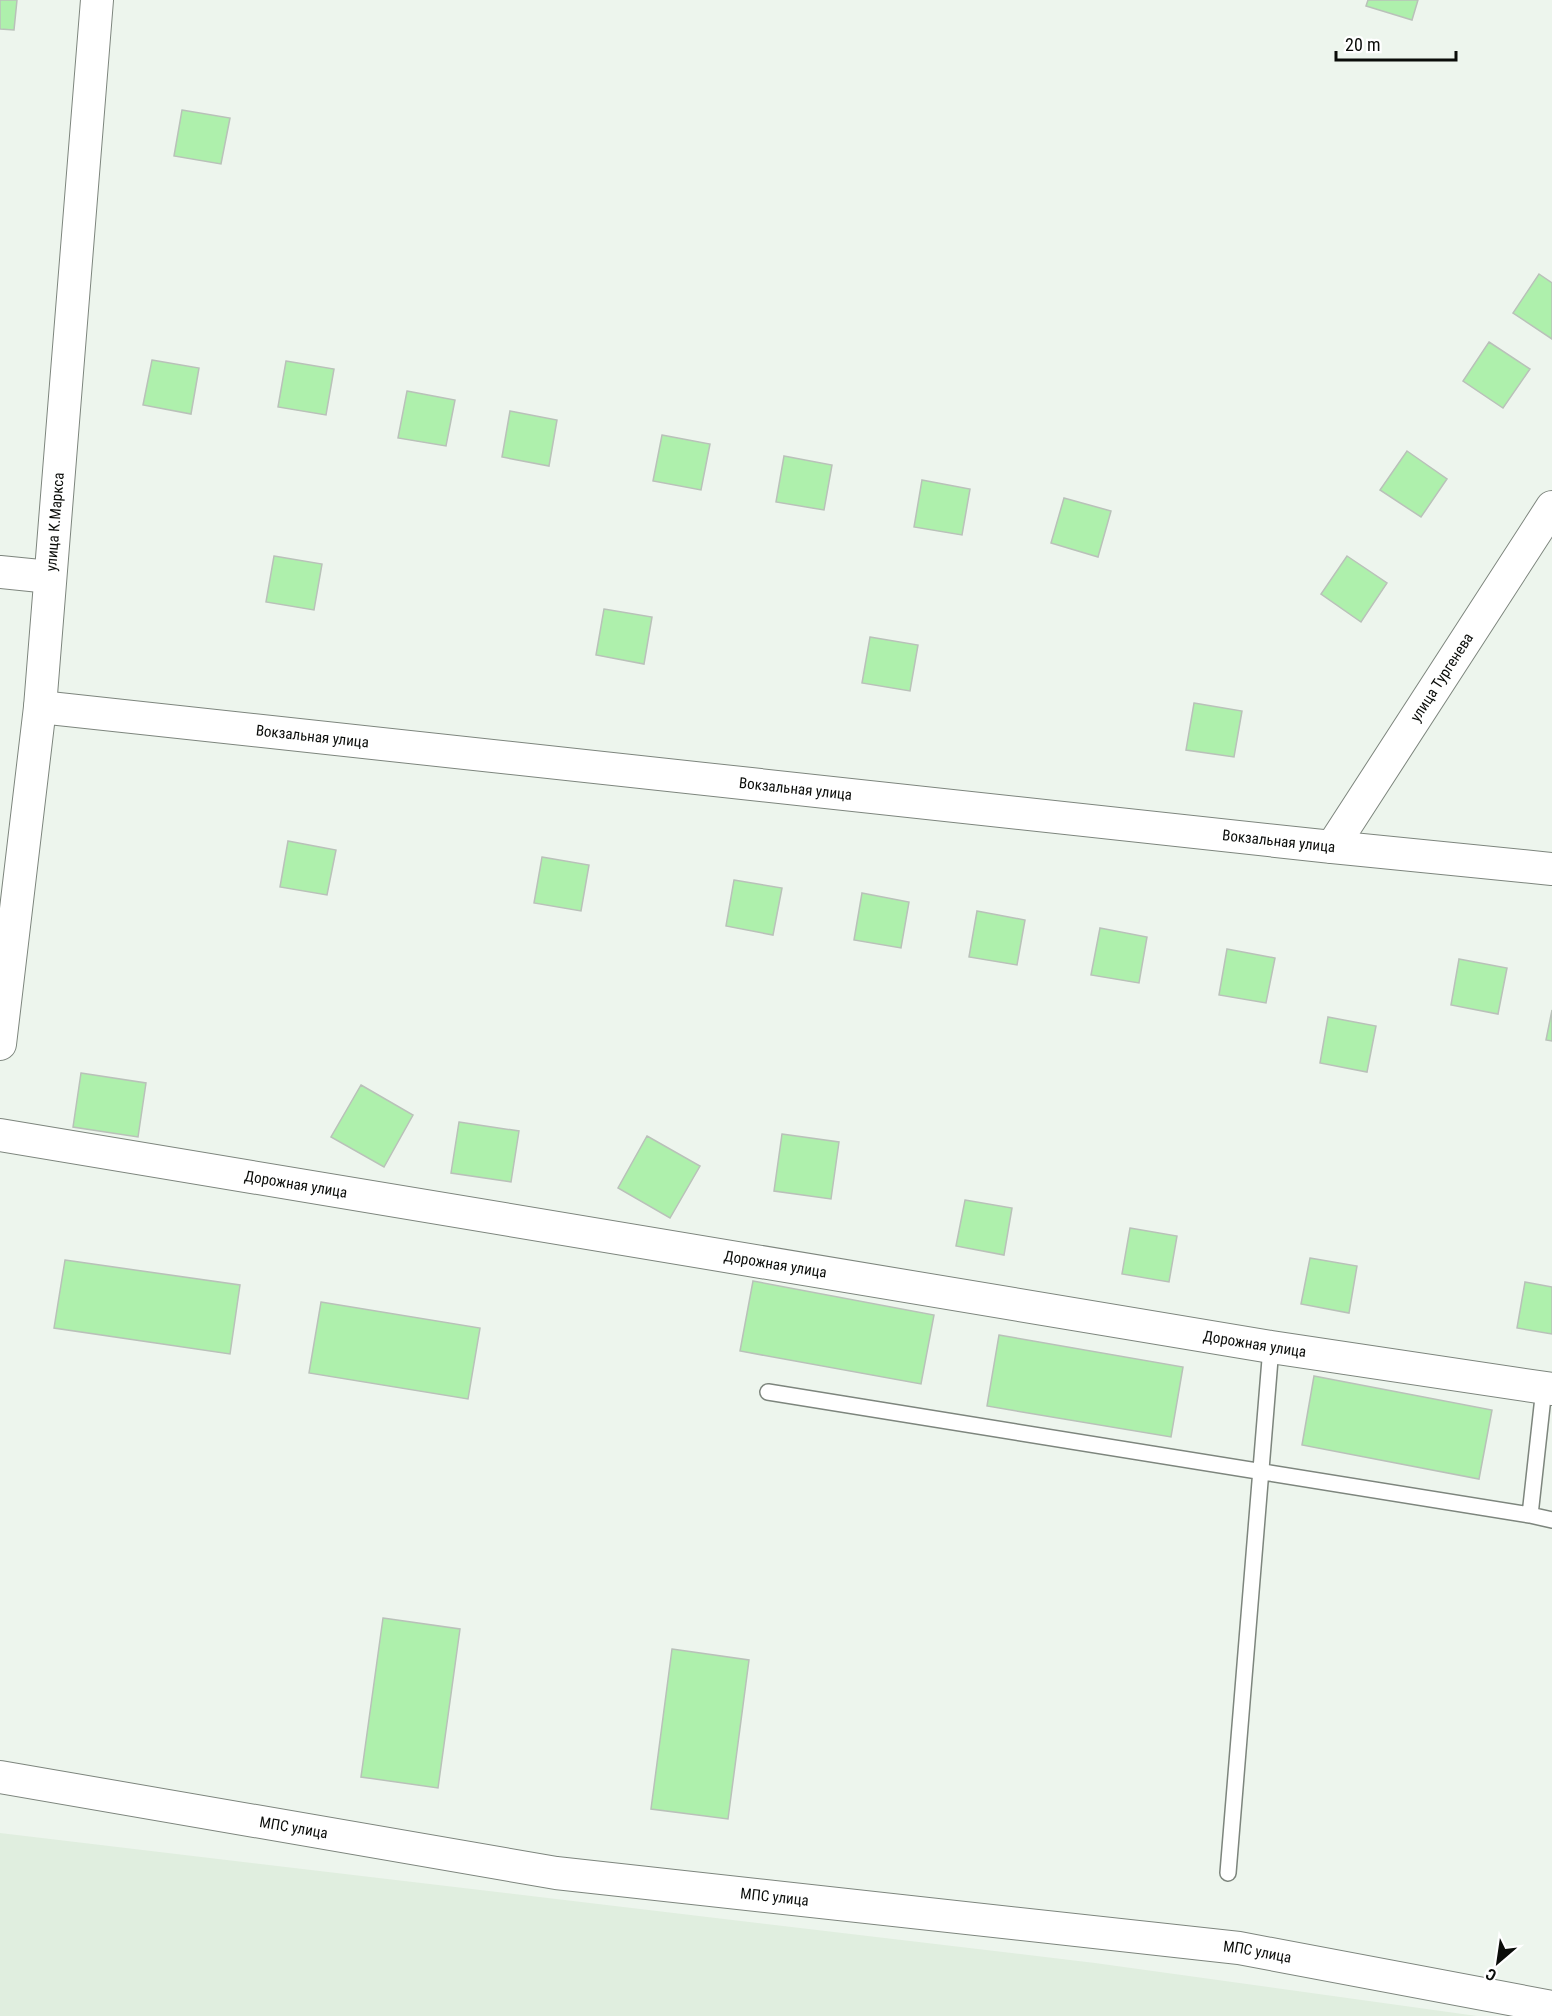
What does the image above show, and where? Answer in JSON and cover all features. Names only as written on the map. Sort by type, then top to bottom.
[{"type":"street","name":"улица К.Маркса","points":[[0,1044],[40,707],[97,0]]},
{"type":"street","name":"улица Тургенева","points":[[1332,847],[1552,507]]},
{"type":"street","points":[[0,572],[50,577]]},
{"type":"street","name":"Вокзальная улица","points":[[40,707],[1552,869]]},
{"type":"street","name":"Дорожная улица","points":[[0,1135],[1271,1347],[1548,1389]]},
{"type":"street","name":"МПС улица","points":[[0,1778],[556,1873],[1239,1948],[1552,2007]]},
{"type":"lane","points":[[1228,1873],[1271,1347]]},
{"type":"lane","points":[[1530,1515],[1548,1389]]},
{"type":"lane","points":[[768,1392],[1552,1520]]},
{"type":"shaded area","points":[[0,1833],[1095,1963],[1477,2016],[0,2016]]},
{"type":"building","points":[[0,0],[17,0],[14,30],[0,29]]},
{"type":"building","points":[[1368,0],[1418,0],[1412,20],[1366,6]]},
{"type":"building","points":[[182,110],[230,118],[221,164],[174,156]]},
{"type":"building","points":[[1539,274],[1552,283],[1552,339],[1513,313]]},
{"type":"building","points":[[1489,342],[1530,369],[1503,408],[1463,381]]},
{"type":"building","points":[[152,360],[199,368],[191,414],[143,405]]},
{"type":"building","points":[[286,361],[334,369],[326,415],[278,407]]},
{"type":"building","points":[[407,391],[455,400],[446,446],[398,438]]},
{"type":"building","points":[[510,411],[557,420],[549,466],[502,457]]},
{"type":"building","points":[[662,435],[710,444],[701,490],[653,481]]},
{"type":"building","points":[[1407,451],[1447,479],[1421,517],[1380,490]]},
{"type":"building","points":[[784,456],[832,465],[824,510],[776,502]]},
{"type":"building","points":[[922,480],[970,489],[962,535],[914,527]]},
{"type":"building","points":[[1064,498],[1111,511],[1098,557],[1051,543]]},
{"type":"building","points":[[274,556],[322,564],[314,610],[266,602]]},
{"type":"building","points":[[1347,556],[1387,583],[1361,622],[1321,594]]},
{"type":"building","points":[[604,609],[652,617],[644,664],[596,655]]},
{"type":"building","points":[[870,637],[918,645],[910,691],[862,683]]},
{"type":"building","points":[[1194,703],[1242,711],[1234,757],[1186,750]]},
{"type":"building","points":[[288,841],[336,850],[327,895],[280,887]]},
{"type":"building","points":[[542,857],[589,865],[581,911],[534,903]]},
{"type":"building","points":[[734,880],[782,888],[773,935],[726,926]]},
{"type":"building","points":[[862,893],[909,902],[901,948],[854,940]]},
{"type":"building","points":[[977,911],[1025,920],[1017,965],[969,957]]},
{"type":"building","points":[[1100,928],[1147,937],[1139,983],[1091,975]]},
{"type":"building","points":[[1227,949],[1275,958],[1266,1003],[1219,995]]},
{"type":"building","points":[[1459,959],[1507,968],[1498,1014],[1451,1005]]},
{"type":"building","points":[[1552,1010],[1552,1041],[1546,1040]]},
{"type":"building","points":[[1328,1017],[1376,1026],[1367,1072],[1320,1063]]},
{"type":"building","points":[[81,1073],[146,1083],[138,1137],[73,1127]]},
{"type":"building","points":[[361,1085],[413,1115],[384,1167],[331,1137]]},
{"type":"building","points":[[459,1122],[519,1131],[511,1182],[451,1173]]},
{"type":"building","points":[[782,1134],[839,1142],[831,1199],[774,1191]]},
{"type":"building","points":[[647,1136],[700,1166],[670,1218],[618,1188]]},
{"type":"building","points":[[965,1200],[1012,1208],[1004,1255],[956,1246]]},
{"type":"building","points":[[1130,1228],[1177,1236],[1169,1282],[1122,1274]]},
{"type":"building","points":[[1310,1258],[1357,1266],[1349,1313],[1301,1304]]},
{"type":"building","points":[[65,1260],[240,1285],[230,1354],[54,1328]]},
{"type":"building","points":[[753,1281],[934,1315],[921,1384],[740,1351]]},
{"type":"building","points":[[1525,1282],[1552,1287],[1552,1334],[1517,1328]]},
{"type":"building","points":[[321,1302],[480,1328],[468,1399],[309,1373]]},
{"type":"building","points":[[999,1335],[1183,1367],[1171,1437],[987,1406]]},
{"type":"building","points":[[1314,1376],[1492,1410],[1479,1479],[1302,1445]]},
{"type":"building","points":[[383,1618],[460,1629],[438,1788],[361,1777]]},
{"type":"building","points":[[672,1649],[749,1660],[728,1819],[651,1809]]}]
